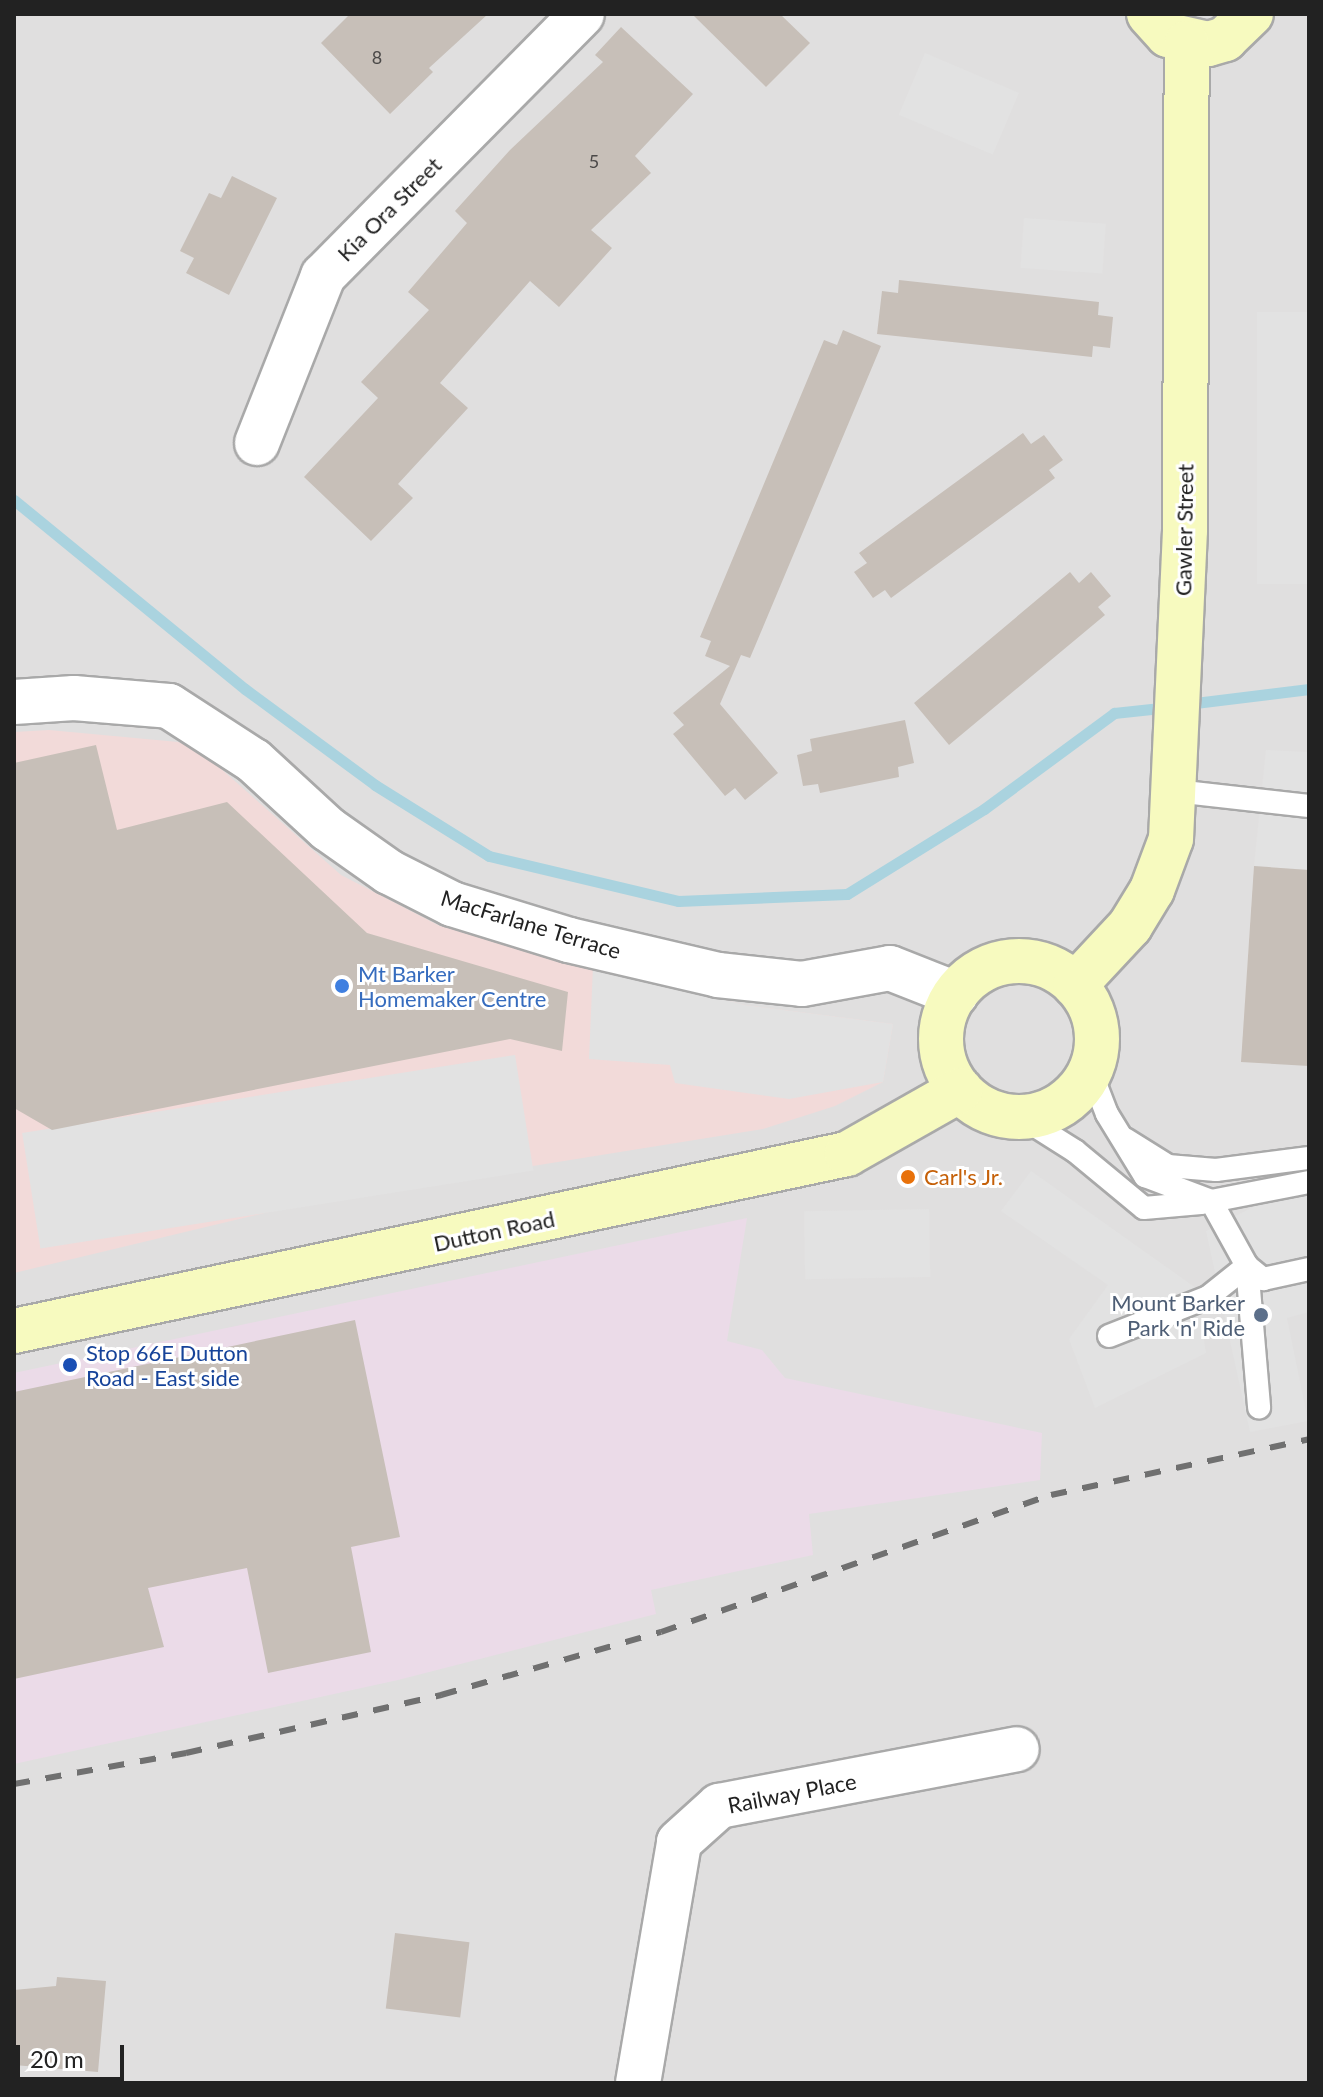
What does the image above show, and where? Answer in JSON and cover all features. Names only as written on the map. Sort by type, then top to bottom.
[{"type":"street","name":"Kia Ora Street","points":[[257,443],[323,276],[582,14]]},
{"type":"street","points":[[1149,14],[1168,35],[1187,43],[1225,39],[1251,14]]},
{"type":"street","name":"Gawler Street","points":[[1075,985],[1130,926],[1152,890],[1171,839],[1179,745],[1181,658],[1187,43]]},
{"type":"street","name":"MacFarlane Terrace","points":[[14,702],[74,698],[169,706],[254,761],[328,829],[389,872],[481,913],[718,975],[802,984],[890,968],[956,994]]},
{"type":"street","points":[[1014,961],[1058,971],[1075,985],[1087,1000],[1097,1035],[1090,1070],[1068,1100],[1021,1117],[987,1111],[960,1090],[941,1050],[943,1021],[956,994],[971,978],[1014,961]]},
{"type":"street","name":"Dutton Road","points":[[14,1331],[847,1154],[960,1090]]},
{"type":"street","name":"Railway Place","points":[[638,2083],[679,1842],[719,1806],[982,1756]]},
{"type":"lane","points":[[1175,791],[1309,806]]},
{"type":"lane","points":[[1090,1070],[1107,1114],[1145,1176],[1211,1201],[1247,1266],[1263,1279],[1309,1269]]},
{"type":"lane","points":[[1021,1117],[1075,1151],[1144,1208],[1211,1201],[1309,1182]]},
{"type":"lane","points":[[1121,1135],[1168,1166],[1216,1170],[1309,1158]]},
{"type":"lane","points":[[1109,1336],[1208,1297],[1247,1266]]},
{"type":"lane","points":[[1247,1266],[1259,1407]]},
{"type":"shaded area","points":[[14,14],[1309,14],[1309,2083],[14,2083]]},
{"type":"shaded area","points":[[925,53],[1019,93],[993,155],[899,115]]},
{"type":"shaded area","points":[[1024,218],[1106,224],[1102,274],[1021,268]]},
{"type":"shaded area","points":[[1257,312],[1309,312],[1309,584],[1257,584]]},
{"type":"shaded area","name":"Mt Barker Homemaker Centre","points":[[49,730],[178,742],[202,752],[341,875],[440,926],[745,1005],[893,1024],[883,1082],[835,1106],[763,1129],[314,1201],[14,1273],[14,732]]},
{"type":"shaded area","points":[[1266,750],[1309,752],[1309,870],[1254,866]]},
{"type":"shaded area","points":[[593,966],[745,1005],[893,1024],[883,1082],[789,1099],[675,1083],[670,1065],[589,1059]]},
{"type":"shaded area","points":[[515,1055],[533,1171],[40,1249],[22,1133]]},
{"type":"shaded area","points":[[1031,1171],[1196,1288],[1206,1353],[1095,1408],[1069,1339],[1108,1285],[1001,1211]]},
{"type":"shaded area","name":"Mount Barker Park 'n' Ride","points":[[1309,1193],[1309,1312],[1287,1318],[1308,1421],[1250,1432],[1206,1231],[1261,1203]]},
{"type":"shaded area","points":[[929,1209],[930,1277],[805,1279],[804,1211]]},
{"type":"shaded area","points":[[747,1218],[727,1341],[762,1350],[785,1378],[1042,1433],[1040,1480],[809,1514],[813,1555],[651,1590],[656,1614],[398,1680],[14,1764],[14,1373]]},
{"type":"building","points":[[350,14],[488,14],[429,68],[433,72],[390,114],[321,43]]},
{"type":"building","points":[[692,14],[780,14],[810,43],[766,87]]},
{"type":"building","points":[[621,27],[693,94],[635,156],[651,173],[591,230],[612,248],[559,307],[530,281],[440,383],[468,408],[398,484],[413,498],[371,541],[304,477],[378,398],[361,382],[429,310],[408,292],[467,223],[455,211],[510,150],[603,62],[595,55]]},
{"type":"building","points":[[232,176],[277,198],[229,295],[186,273],[194,258],[180,251],[209,193],[221,198]]},
{"type":"building","points":[[899,280],[1099,302],[1098,315],[1113,317],[1110,348],[1093,346],[1092,357],[877,334],[882,291],[898,293]]},
{"type":"building","points":[[843,330],[881,346],[750,658],[741,655],[720,704],[778,773],[745,800],[735,788],[725,796],[673,734],[684,725],[673,713],[730,666],[705,656],[711,641],[700,637],[824,340],[837,345]]},
{"type":"building","points":[[1023,433],[1031,444],[1044,435],[1063,460],[1049,470],[1055,478],[891,598],[885,590],[873,598],[854,572],[867,563],[859,553]]},
{"type":"building","points":[[1070,572],[1079,583],[1091,572],[1111,596],[1098,607],[1105,615],[949,745],[914,703]]},
{"type":"building","points":[[905,720],[914,763],[898,767],[899,777],[820,793],[818,784],[803,786],[797,755],[812,751],[810,739]]},
{"type":"building","points":[[96,745],[117,830],[227,802],[367,933],[568,992],[562,1051],[510,1039],[52,1130],[14,1108],[14,763]]},
{"type":"building","points":[[1254,866],[1309,870],[1309,1066],[1241,1062]]},
{"type":"building","points":[[355,1320],[400,1537],[351,1547],[371,1652],[268,1673],[247,1568],[148,1588],[164,1647],[14,1679],[14,1392]]},
{"type":"building","points":[[395,1933],[469,1942],[460,2018],[386,2008]]},
{"type":"building","points":[[57,1977],[106,1981],[98,2072],[14,2065],[14,1990],[56,1986]]},
{"type":"waterway","points":[[14,500],[245,689],[375,785],[489,856],[678,901],[847,894],[984,809],[1114,713],[1170,707]]},
{"type":"waterway","points":[[1187,704],[1309,689]]},
{"type":"railway","points":[[14,1784],[186,1753],[441,1695],[661,1632],[1051,1495],[1309,1439]]},
{"type":"place","name":"Mt Barker Homemaker Centre","points":[[342,986]]},
{"type":"place","name":"Carl's Jr.","points":[[908,1177]]},
{"type":"place","name":"Mount Barker Park 'n' Ride","points":[[1261,1315]]},
{"type":"place","name":"Stop 66E Dutton Road - East side","points":[[70,1365]]}]
